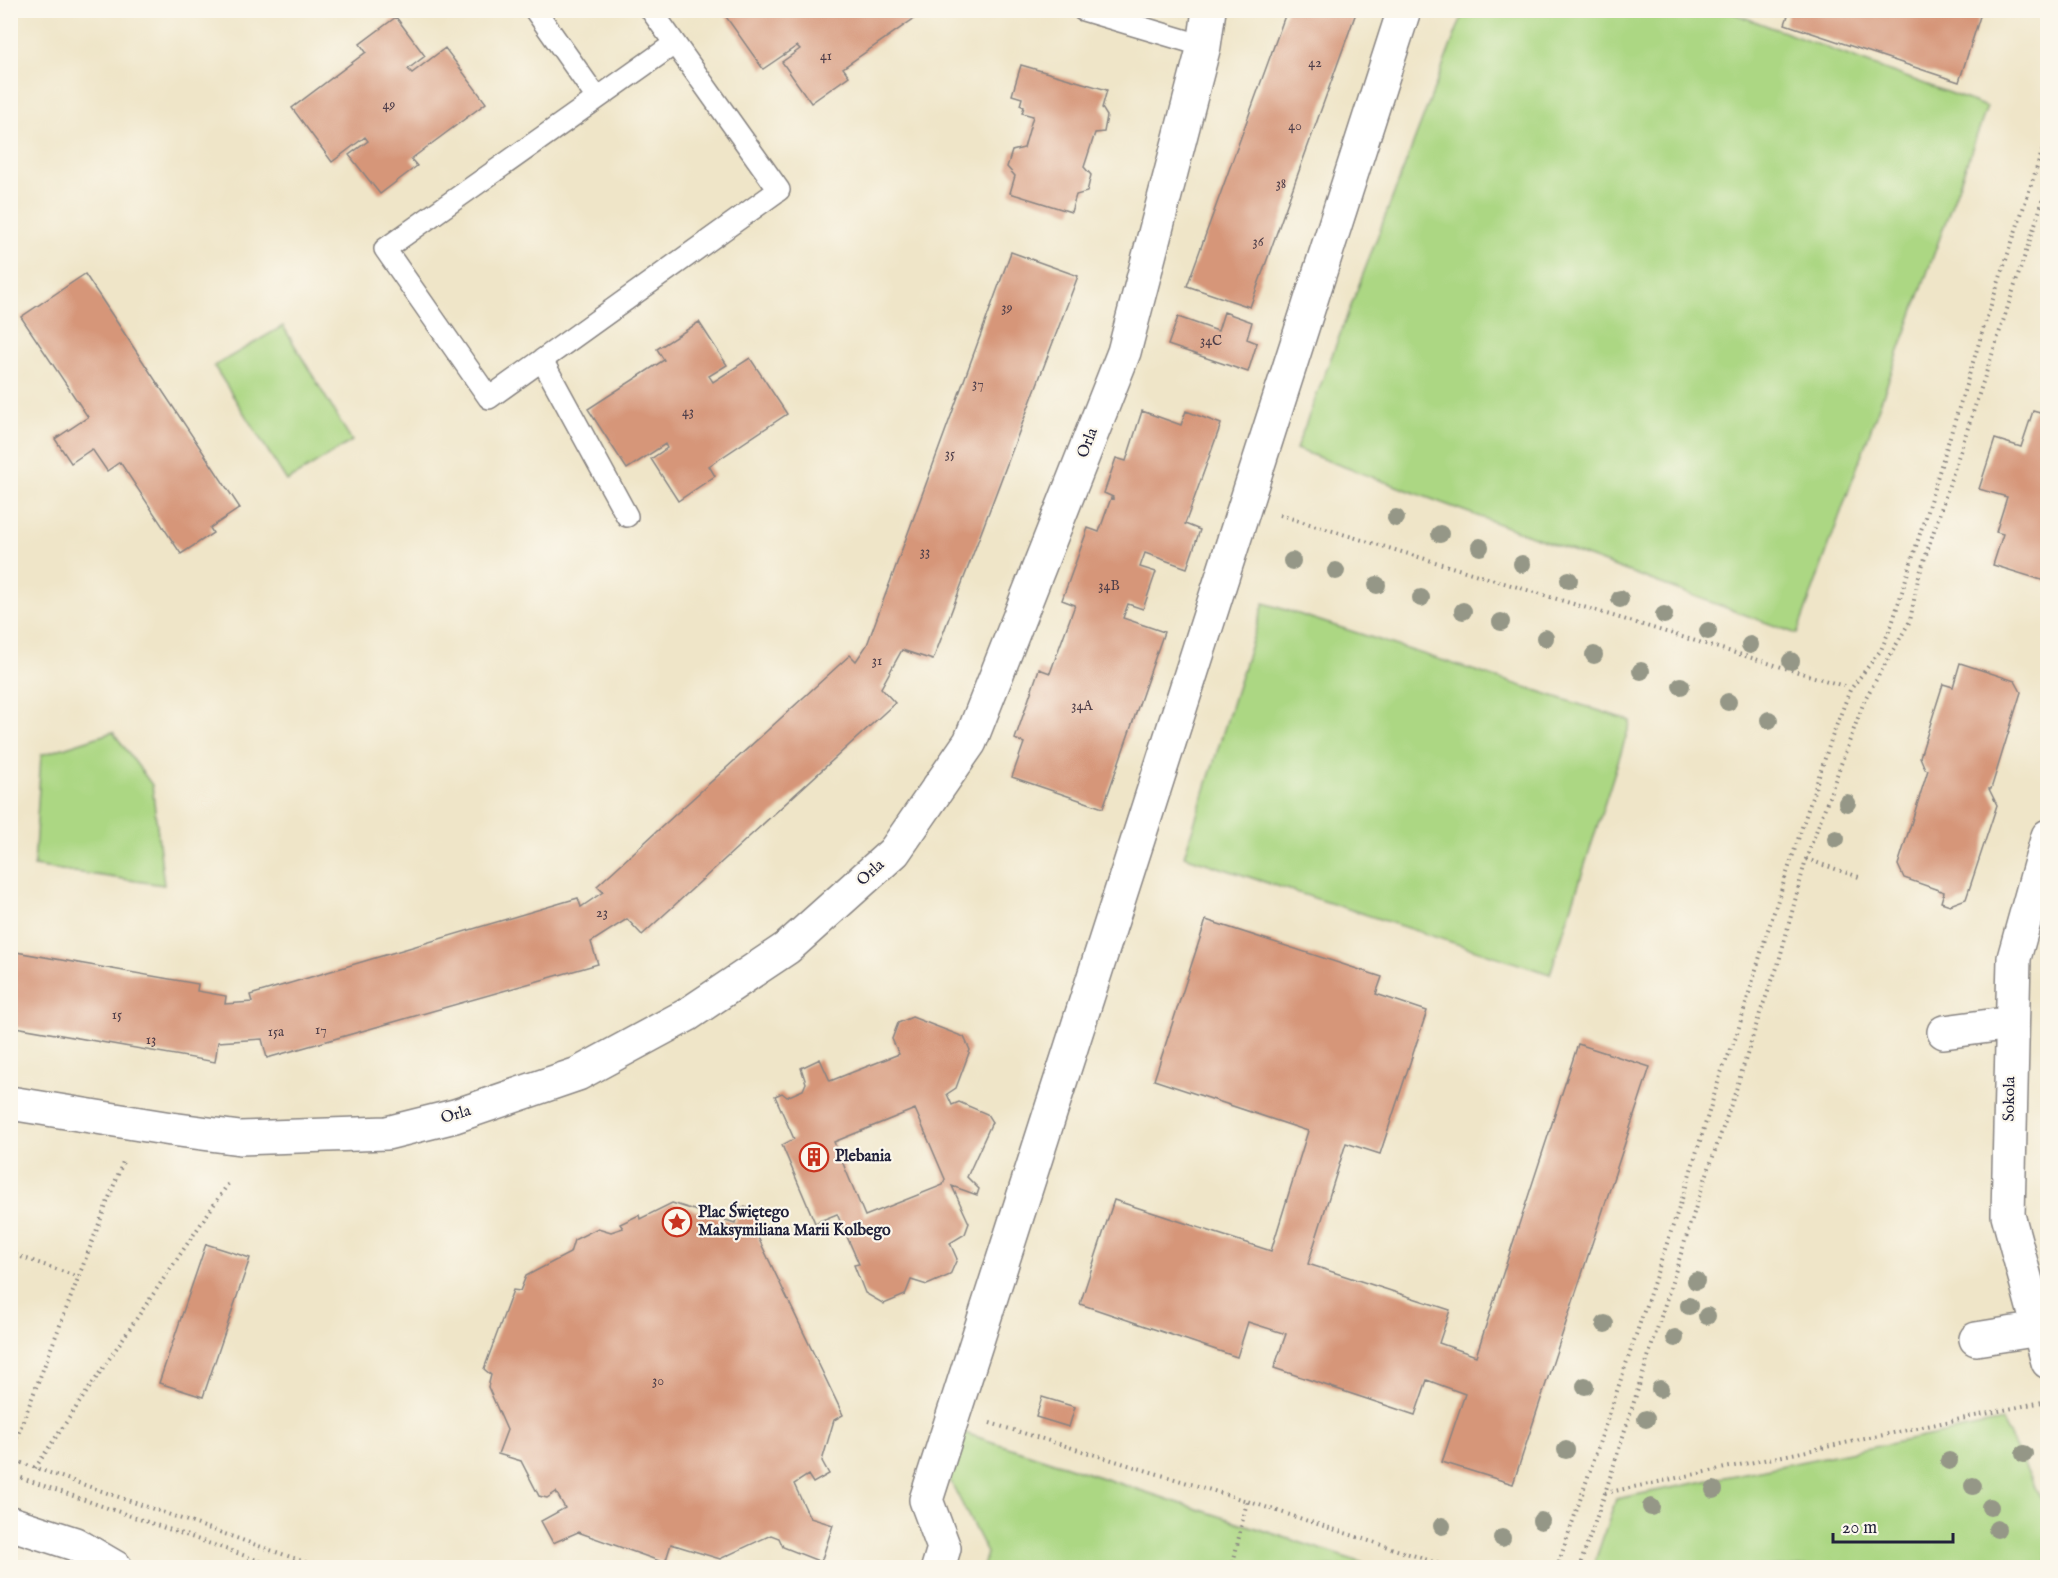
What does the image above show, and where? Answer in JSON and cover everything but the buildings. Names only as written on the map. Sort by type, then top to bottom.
[{"type":"street","name":"Orla","points":[[10,1103],[240,1138],[387,1133],[455,1116],[578,1074],[687,1016],[787,948],[894,852],[970,742],[1124,352],[1204,46],[1209,10]]},
{"type":"street","points":[[938,1568],[944,1548],[926,1500],[1404,10]]},
{"type":"street","name":"Sokola","points":[[2048,836],[2014,958],[2008,1215],[2048,1362]]},
{"type":"street","points":[[1944,1032],[2012,1023]]},
{"type":"street","points":[[1976,1339],[2039,1329]]},
{"type":"street","points":[[10,1523],[75,1544],[116,1568]]},
{"type":"lane","points":[[535,10],[597,98]]},
{"type":"lane","points":[[651,10],[779,190],[489,398],[385,249],[674,44]]},
{"type":"lane","points":[[1083,10],[1204,46]]},
{"type":"lane","points":[[542,360],[627,516]]},
{"type":"path","points":[[1557,1568],[1649,1298],[1721,1072],[1736,1037],[1832,737],[1850,690],[1881,650],[1892,624],[1987,317],[2048,134]]},
{"type":"path","points":[[1579,1568],[1695,1208],[1735,1094],[1761,1010],[1778,966],[1806,859],[1865,699],[1910,621],[1918,579],[2048,185]]},
{"type":"path","points":[[1245,504],[1844,686]]},
{"type":"path","points":[[1859,695],[1865,699]]},
{"type":"path","points":[[1806,859],[1859,877]]},
{"type":"path","points":[[125,1156],[12,1459],[10,1474],[280,1568]]},
{"type":"path","points":[[35,1468],[228,1184]]},
{"type":"path","points":[[10,1253],[78,1277]]},
{"type":"path","points":[[1605,1493],[2048,1401]]},
{"type":"path","points":[[955,1412],[1246,1501],[1452,1568]]},
{"type":"path","points":[[12,1459],[322,1568]]},
{"type":"path","points":[[1232,1568],[1246,1501]]},
{"type":"green space","points":[[1464,11],[1727,11],[1987,107],[1797,634],[1296,449]]},
{"type":"green space","points":[[283,326],[352,441],[287,481],[214,366]]},
{"type":"green space","points":[[1264,603],[1631,721],[1550,974],[1184,856]]},
{"type":"green space","points":[[113,732],[152,785],[164,885],[34,866],[41,755]]},
{"type":"green space","points":[[2002,1421],[2047,1511],[2047,1567],[1593,1567],[1616,1499]]},
{"type":"green space","points":[[965,1433],[1375,1567],[983,1567],[987,1553],[949,1478]]},
{"type":"place","name":"Plebania","points":[[814,1157]]},
{"type":"place","name":"Plac Świętego Maksymiliana Marii Kolbego","points":[[677,1222]]}]
